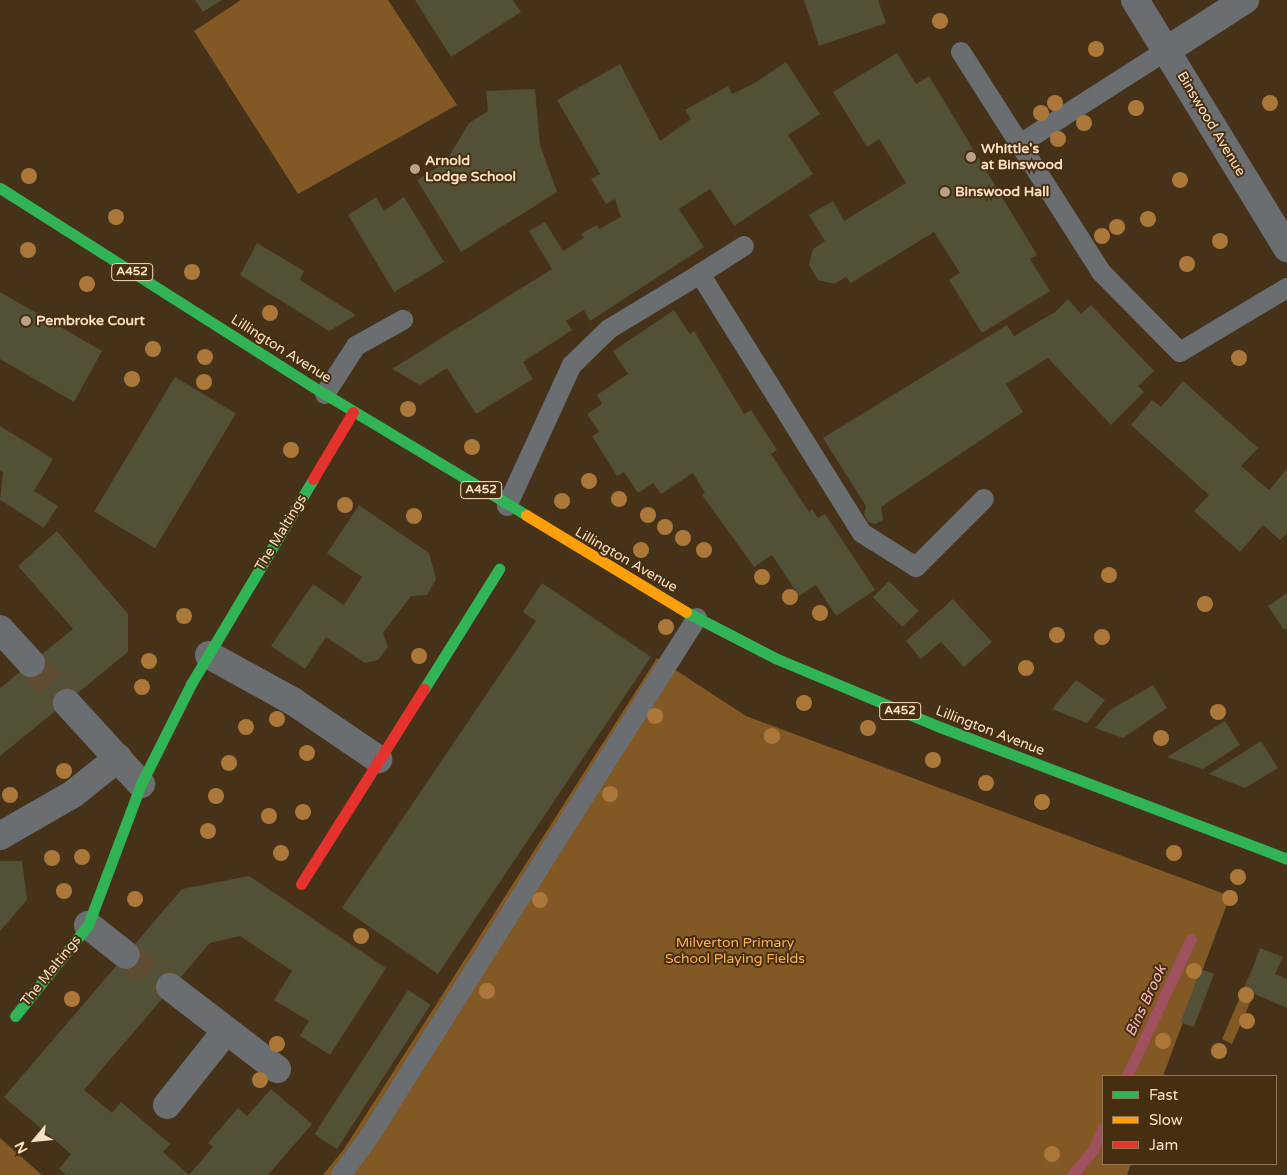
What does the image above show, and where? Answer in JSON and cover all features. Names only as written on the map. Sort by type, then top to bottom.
[{"type":"main road","name":"Lillington Avenue","points":[[0,188],[353,412],[696,618],[775,658],[940,728],[1287,859]]},
{"type":"main road","name":"The Maltings","points":[[15,1016],[88,925],[141,784],[209,655],[353,412]]},
{"type":"main road","points":[[301,884],[498,569]]},
{"type":"street","name":"Binswood Avenue","points":[[1135,0],[1287,248]]},
{"type":"street","points":[[1167,50],[1245,0]]},
{"type":"street","points":[[0,629],[31,663]]},
{"type":"street","points":[[209,655],[294,702],[378,759]]},
{"type":"street","points":[[66,703],[141,784]]},
{"type":"street","points":[[0,836],[30,822],[96,776],[118,758]]},
{"type":"street","name":"The Maltings","points":[[88,925],[126,955]]},
{"type":"street","points":[[170,987],[225,1032],[277,1069]]},
{"type":"street","points":[[167,1105],[225,1032]]},
{"type":"lane","points":[[1020,144],[1167,50]]},
{"type":"lane","points":[[960,52],[1102,272],[1180,352],[1287,288]]},
{"type":"lane","points":[[507,506],[572,366],[610,330],[744,246]]},
{"type":"lane","points":[[700,274],[862,534],[916,567],[984,499]]},
{"type":"lane","points":[[325,394],[356,346],[403,320]]},
{"type":"lane","points":[[341,1175],[369,1137],[696,618]]},
{"type":"green space","points":[[241,0],[388,0],[457,105],[298,194],[194,31]]},
{"type":"green space","name":"Milverton Primary School Playing Fields","points":[[657,658],[746,716],[1230,896],[1163,1075],[1102,1075],[1102,1165],[1131,1165],[1127,1175],[323,1175],[344,1149]]},
{"type":"green space","points":[[1254,965],[1245,989],[1254,994],[1232,1044],[1222,1039]]},
{"type":"green space","points":[[0,1138],[42,1175],[0,1175]]},
{"type":"building","points":[[195,0],[222,0],[203,12]]},
{"type":"building","points":[[415,0],[513,0],[521,12],[451,57]]},
{"type":"building","points":[[804,0],[878,0],[886,23],[819,46]]},
{"type":"building","name":"Binswood Hall","points":[[897,53],[916,84],[929,76],[1037,255],[1030,259],[1050,291],[982,333],[949,280],[960,273],[934,232],[851,283],[846,277],[834,284],[818,280],[809,265],[813,249],[825,241],[809,215],[833,201],[844,221],[906,183],[879,139],[867,147],[833,92]]},
{"type":"building","points":[[786,62],[820,114],[788,135],[813,174],[734,226],[710,189],[679,209],[704,247],[590,321],[584,310],[566,321],[572,330],[523,362],[533,379],[476,414],[447,368],[420,385],[392,369],[552,269],[529,231],[545,222],[563,251],[584,238],[581,234],[597,225],[599,229],[621,217],[615,199],[606,204],[591,179],[600,174],[557,100],[620,64],[660,141],[691,119],[685,110],[728,86],[732,94],[753,84]]},
{"type":"building","points":[[535,89],[540,145],[557,192],[461,252],[417,180],[445,163],[469,123],[488,111],[486,91]]},
{"type":"building","points":[[376,197],[384,211],[404,197],[444,262],[394,292],[348,215]]},
{"type":"building","points":[[257,243],[304,271],[300,280],[356,315],[329,331],[240,275]]},
{"type":"building","name":"Pembroke Court","points":[[0,292],[102,351],[74,402],[0,359]]},
{"type":"building","points":[[1068,299],[1081,314],[1091,305],[1154,371],[1138,386],[1144,392],[1111,425],[1048,358],[1006,384],[1023,412],[881,507],[883,520],[875,524],[868,522],[864,515],[866,506],[823,438],[1007,325],[1014,336],[1055,312]]},
{"type":"building","points":[[674,310],[690,334],[694,331],[744,414],[751,410],[777,450],[771,454],[809,512],[812,509],[818,518],[825,514],[875,590],[836,616],[816,585],[799,596],[772,555],[754,567],[702,495],[705,493],[693,473],[661,494],[653,483],[638,493],[624,472],[617,476],[592,436],[599,432],[587,414],[602,404],[597,395],[628,374],[613,351]]},
{"type":"building","points":[[175,377],[236,414],[155,548],[94,512]]},
{"type":"building","points":[[1183,381],[1258,448],[1241,466],[1263,485],[1269,490],[1287,469],[1287,533],[1280,540],[1263,525],[1240,552],[1194,511],[1209,495],[1131,425],[1152,400],[1161,407]]},
{"type":"building","points":[[0,426],[53,459],[34,491],[58,506],[44,528],[0,500],[3,472],[0,470]]},
{"type":"building","points":[[359,505],[429,553],[436,579],[427,595],[411,596],[383,633],[388,647],[378,660],[365,663],[326,637],[305,669],[271,646],[313,584],[344,605],[362,577],[327,553]]},
{"type":"building","points":[[57,531],[128,614],[128,652],[0,756],[0,688],[73,629],[18,566]]},
{"type":"building","points":[[889,581],[919,611],[902,627],[873,597]]},
{"type":"building","points":[[542,583],[651,657],[438,974],[342,908],[536,621],[523,612]]},
{"type":"building","points":[[1287,593],[1287,628],[1284,630],[1268,606]]},
{"type":"building","points":[[953,599],[992,642],[964,667],[941,642],[921,659],[906,641]]},
{"type":"building","points":[[1076,680],[1105,700],[1087,723],[1052,709]]},
{"type":"building","points":[[1153,685],[1167,708],[1123,738],[1095,728],[1110,710]]},
{"type":"building","points":[[1225,721],[1240,745],[1203,769],[1167,757]]},
{"type":"building","points":[[1261,741],[1278,768],[1245,788],[1209,774]]},
{"type":"building","points":[[0,861],[22,861],[27,900],[0,931]]},
{"type":"building","points":[[249,876],[386,968],[330,1055],[300,1036],[309,1021],[274,1000],[292,971],[240,936],[210,943],[84,1090],[112,1113],[121,1102],[170,1144],[163,1152],[189,1175],[66,1175],[59,1169],[71,1154],[4,1097],[182,889]]},
{"type":"building","points":[[1260,948],[1283,957],[1275,974],[1287,979],[1287,1008],[1245,990]]},
{"type":"building","points":[[1201,969],[1214,974],[1194,1027],[1181,1022]]},
{"type":"building","points":[[408,990],[431,1005],[337,1149],[314,1134]]},
{"type":"building","points":[[271,1089],[312,1124],[268,1175],[189,1175],[213,1147],[208,1143],[238,1108],[247,1116]]},
{"type":"waterway","name":"Bins Brook","points":[[1127,1075],[1191,939]]},
{"type":"waterway","name":"Bins Brook","points":[[1072,1175],[1093,1150],[1102,1130]]},
{"type":"tunnel","points":[[31,663],[67,703]]},
{"type":"tunnel","points":[[126,955],[170,987]]},
{"type":"traffic: fast","points":[[0,188],[325,394],[526,515]]},
{"type":"traffic: fast","points":[[15,1016],[88,925],[141,784],[191,684],[313,479]]},
{"type":"traffic: fast","points":[[424,689],[499,569]]},
{"type":"traffic: fast","points":[[686,612],[775,658],[940,727],[1287,859]]},
{"type":"traffic: slow","points":[[526,515],[686,612]]},
{"type":"traffic: jam","points":[[313,479],[353,412]]},
{"type":"traffic: jam","points":[[301,884],[424,689]]},
{"type":"place","name":"Whittle's at Binswood","points":[[971,157]]},
{"type":"place","name":"Arnold Lodge School","points":[[415,169]]},
{"type":"place","name":"Binswood Hall","points":[[945,192]]},
{"type":"place","name":"Pembroke Court","points":[[26,321]]}]
